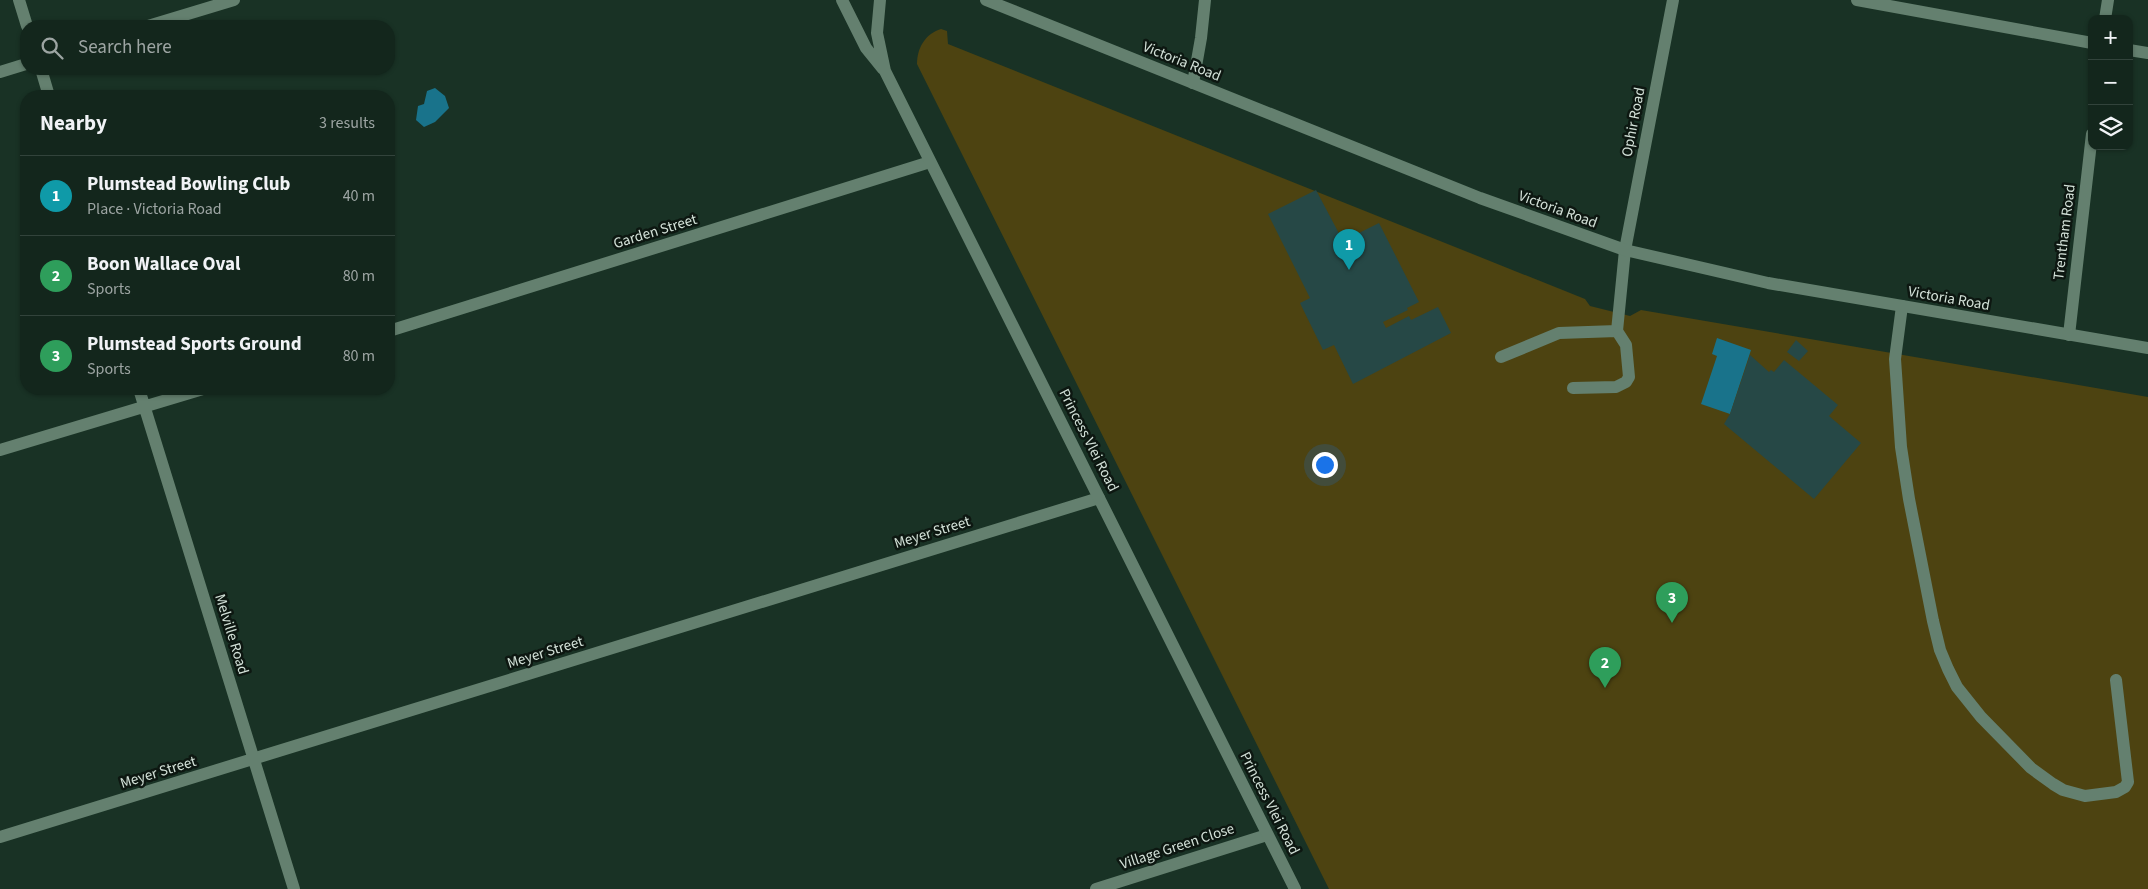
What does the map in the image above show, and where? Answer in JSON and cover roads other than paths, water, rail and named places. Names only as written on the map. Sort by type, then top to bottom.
[{"type":"street","points":[[19,0],[26,20]]},
{"type":"street","points":[[168,20],[234,0]]},
{"type":"street","points":[[842,0],[866,48],[884,71]]},
{"type":"street","name":"Princess Vlei Road","points":[[880,0],[878,33],[884,71],[1294,889]]},
{"type":"street","name":"Victoria Road","points":[[986,0],[1480,198],[1625,250],[1768,283],[2148,348]]},
{"type":"street","points":[[1193,83],[1205,0]]},
{"type":"street","name":"Ophir Road","points":[[1617,331],[1625,250],[1673,0]]},
{"type":"street","points":[[1857,0],[2088,42]]},
{"type":"street","points":[[2106,15],[2108,0]]},
{"type":"street","points":[[2133,51],[2148,53]]},
{"type":"street","points":[[0,72],[20,66]]},
{"type":"street","points":[[43,75],[47,90]]},
{"type":"street","name":"Trentham Road","points":[[2069,335],[2090,150]]},
{"type":"street","name":"Garden Street","points":[[395,329],[930,162]]},
{"type":"street","points":[[1902,306],[1895,359],[1901,447],[1909,499],[1933,621],[1940,650],[1958,687],[1981,717],[2031,768],[2063,790],[2085,796],[2116,792],[2126,787],[2128,782],[2116,680]]},
{"type":"street","points":[[1501,357],[1559,333],[1617,331],[1628,352],[1630,371],[1626,382],[1616,387],[1573,388]]},
{"type":"street","name":"Melville Road","points":[[141,395],[294,889]]},
{"type":"street","points":[[0,450],[184,395]]},
{"type":"street","name":"Meyer Street","points":[[0,837],[1099,498]]},
{"type":"street","name":"Village Green Close","points":[[1096,889],[1267,835]]},
{"type":"water","points":[[435,88],[445,96],[449,108],[435,122],[424,127],[416,120],[418,106],[424,104],[427,91]]},
{"type":"water","points":[[1717,338],[1751,350],[1730,414],[1701,404],[1717,356],[1712,354]]},
{"type":"place","name":"Plumstead Bowling Club","points":[[1349,270]]},
{"type":"place","name":"Plumstead Sports Ground","points":[[1672,623]]},
{"type":"place","name":"Boon Wallace Oval","points":[[1605,688]]}]
